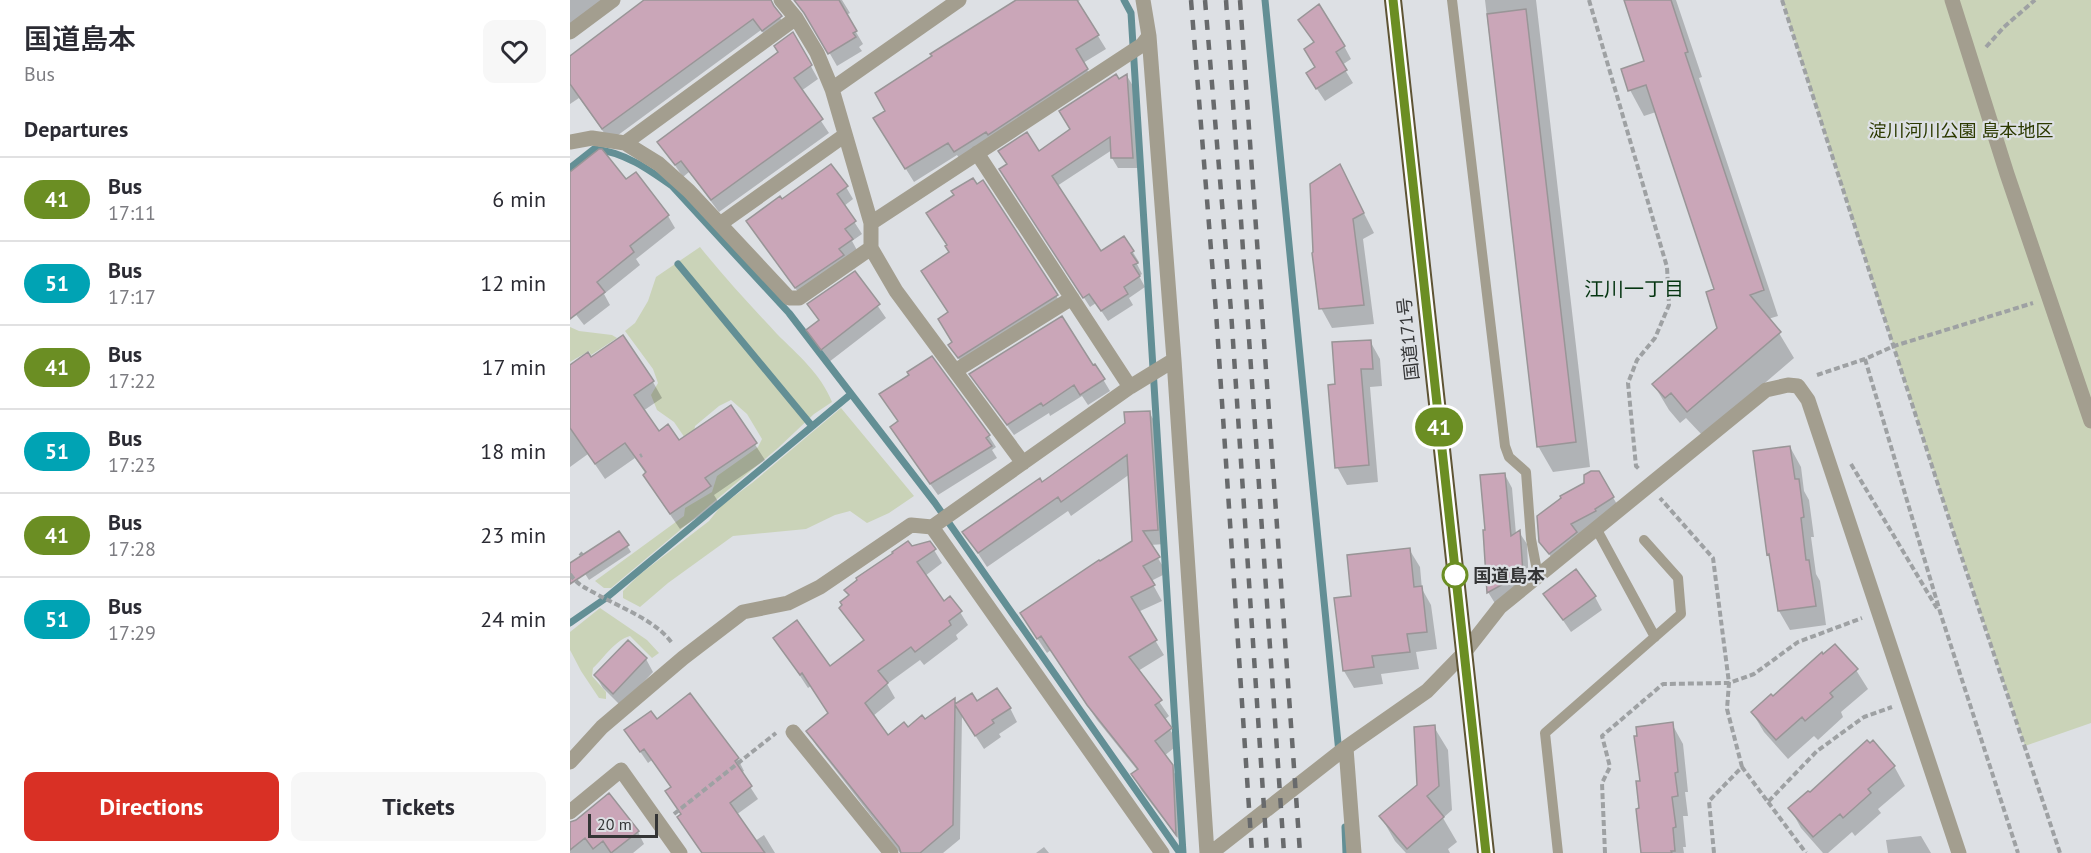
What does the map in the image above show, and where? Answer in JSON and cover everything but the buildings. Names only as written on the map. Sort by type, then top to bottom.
[{"type":"highway","name":"国道171号","points":[[1392,0],[1486,853]]},
{"type":"street","points":[[570,32],[613,0]]},
{"type":"street","points":[[781,0],[796,18],[817,53],[832,89],[871,223],[871,248],[896,291],[1023,463]]},
{"type":"street","points":[[832,89],[959,0]]},
{"type":"street","points":[[1143,0],[1168,364],[1209,853]]},
{"type":"street","points":[[1952,0],[2007,174],[2091,421]]},
{"type":"street","points":[[625,143],[796,18]]},
{"type":"street","points":[[871,223],[1146,40]]},
{"type":"street","points":[[720,224],[845,135]]},
{"type":"street","points":[[570,142],[592,138],[625,143],[659,164],[689,191],[789,298],[799,298],[871,248]]},
{"type":"street","points":[[976,153],[1130,387]]},
{"type":"street","points":[[955,371],[1072,298]]},
{"type":"street","points":[[570,762],[602,727],[682,658],[743,612],[788,603],[820,587],[911,525],[932,527],[1130,387],[1168,364]]},
{"type":"street","points":[[1209,853],[1345,748],[1427,691],[1464,653],[1500,607],[1766,390],[1788,385],[1798,386],[1808,400],[1959,853]]},
{"type":"street","points":[[932,527],[1162,853]]},
{"type":"street","points":[[793,732],[891,853]]},
{"type":"street","points":[[1345,748],[1354,853]]},
{"type":"street","points":[[570,812],[621,770],[680,853]]},
{"type":"lane","points":[[1452,0],[1504,446],[1509,457],[1526,472],[1531,539],[1538,576]]},
{"type":"lane","points":[[1597,530],[1655,638]]},
{"type":"lane","points":[[1558,853],[1545,733],[1681,614],[1678,578],[1644,540]]},
{"type":"path","points":[[1589,0],[1667,267],[1669,305],[1655,338],[1637,360],[1628,383],[1636,466],[1649,485],[1713,558],[1730,683],[1727,709],[1742,767],[1806,853]]},
{"type":"path","points":[[1782,0],[1951,525],[2060,853]]},
{"type":"path","points":[[1972,61],[2004,27],[2035,0]]},
{"type":"path","points":[[1798,386],[1817,375],[1865,359],[1894,346],[2049,298]]},
{"type":"path","points":[[1865,359],[1941,615],[2018,853]]},
{"type":"path","points":[[1817,375],[1821,385]]},
{"type":"path","points":[[1846,456],[1941,615]]},
{"type":"path","points":[[570,574],[583,588],[665,634],[682,658]]},
{"type":"path","points":[[1605,853],[1602,783],[1610,767],[1602,735],[1663,684],[1730,683],[1754,674],[1798,642],[1879,611]]},
{"type":"path","points":[[1768,802],[1816,751],[1864,717],[1909,701]]},
{"type":"path","points":[[660,825],[786,726],[793,732]]},
{"type":"path","points":[[1714,853],[1709,801],[1742,767]]},
{"type":"green space","name":"淀川河川公園 島本地区","points":[[1782,0],[2091,0],[2091,723],[2025,746]]},
{"type":"green space","points":[[700,247],[777,334],[808,365],[822,383],[832,402],[814,414],[778,448],[611,588],[604,588],[595,581],[684,516],[685,508],[712,492],[717,476],[758,447],[762,439],[747,414],[731,400],[719,406],[695,426],[693,440],[685,438],[674,422],[657,410],[651,395],[658,383],[653,369],[625,331],[635,323],[648,301],[656,277]]},
{"type":"green space","points":[[570,327],[579,331],[612,335],[617,338],[591,355],[589,351],[570,362]]},
{"type":"green space","points":[[841,408],[914,496],[889,513],[867,523],[850,511],[835,515],[806,529],[733,536],[668,583],[640,607],[623,598],[623,591],[639,575],[709,521],[721,506]]},
{"type":"green space","points":[[600,608],[647,640],[659,653],[652,658],[630,636],[614,645],[593,668],[592,676],[606,692],[606,699],[599,698],[570,650],[570,632]]},
{"type":"waterway","points":[[1124,0],[1131,13],[1183,853]]},
{"type":"waterway","points":[[1265,0],[1339,753]]},
{"type":"waterway","points":[[570,168],[594,149],[626,158],[654,173],[672,186],[789,313],[935,503],[1180,853]]},
{"type":"waterway","points":[[678,264],[812,426]]},
{"type":"waterway","points":[[570,623],[606,598],[851,394]]},
{"type":"waterway","points":[[1345,827],[1346,853]]},
{"type":"railway","points":[[1191,0],[1216,312],[1252,853]]},
{"type":"railway","points":[[1205,0],[1231,311],[1267,853]]},
{"type":"railway","points":[[1226,0],[1284,853]]},
{"type":"railway","points":[[1240,0],[1300,853]]},
{"type":"bus line","name":"41","points":[[1393,0],[1486,853]]},
{"type":"place","name":"国道島本","points":[[1455,575]]},
{"type":"district","name":"江川一丁目","points":[[1634,289]]}]
